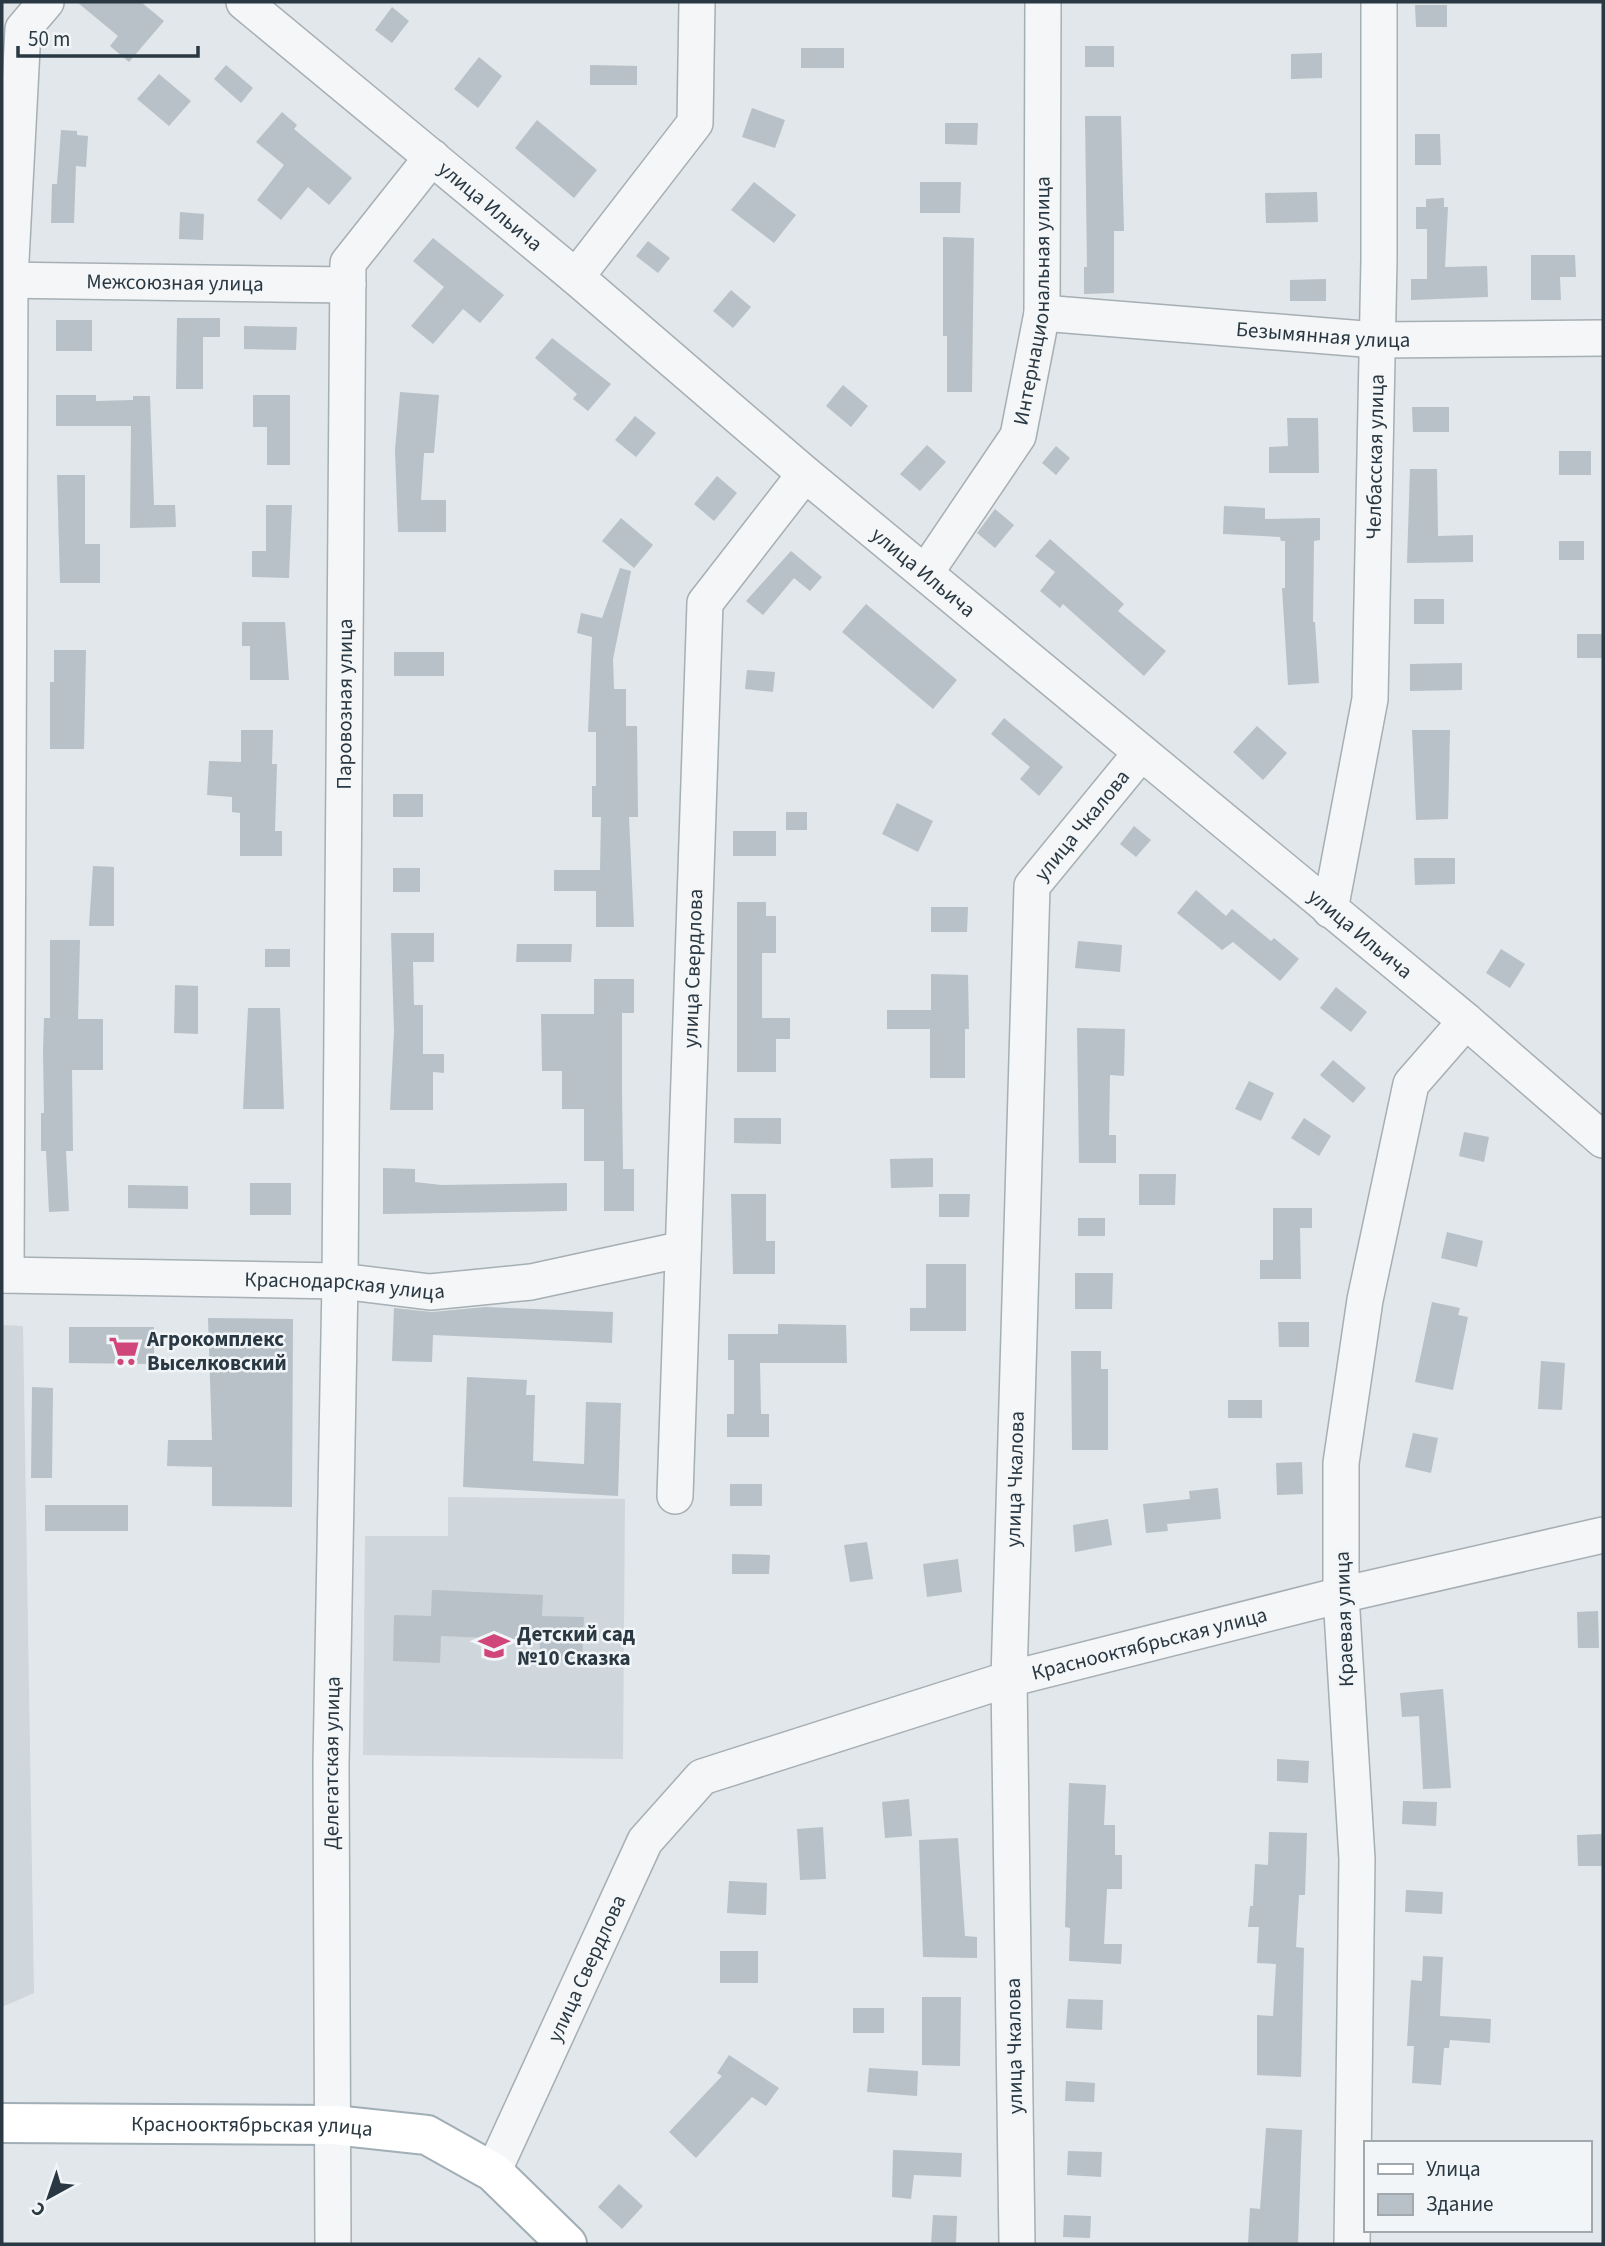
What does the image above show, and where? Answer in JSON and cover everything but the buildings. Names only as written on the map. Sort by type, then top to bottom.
[{"type":"main road","name":"Краснооктябрьская улица","points":[[2,2123],[334,2125],[427,2135],[493,2172],[567,2244]]},
{"type":"street","points":[[4,1275],[6,280],[23,29],[46,2]]},
{"type":"street","name":"улица Ильича","points":[[244,2],[576,277],[805,474],[1466,1021],[1603,1140]]},
{"type":"street","points":[[576,277],[695,123],[697,2]]},
{"type":"street","name":"Интернациональная улица","points":[[926,572],[1018,436],[1042,313],[1043,2]]},
{"type":"street","name":"Челбасская улица","points":[[1330,910],[1370,699],[1377,340],[1379,2]]},
{"type":"street","name":"Паровозная улица","points":[[340,1281],[348,263],[432,157]]},
{"type":"street","name":"Межсоюзная улица","points":[[6,280],[348,285]]},
{"type":"street","name":"Безымянная улица","points":[[1042,313],[1377,340],[1603,338]]},
{"type":"street","name":"улица Свердлова","points":[[675,1496],[705,603],[805,474]]},
{"type":"street","name":"улица Чкалова","points":[[1017,2244],[1009,1679],[1032,886],[1141,753]]},
{"type":"street","name":"Краевая улица","points":[[1352,2244],[1357,1859],[1342,1595],[1340,1463],[1365,1300],[1411,1084],[1466,1021]]},
{"type":"street","name":"Краснодарская улица","points":[[4,1275],[340,1281],[430,1292],[531,1282],[683,1249]]},
{"type":"street","name":"Делегатская улица","points":[[333,2244],[331,1764],[340,1281]]},
{"type":"street","name":"Краснооктябрьская улица","points":[[702,1777],[1009,1679],[1342,1595],[1603,1535]]},
{"type":"street","name":"улица Свердлова","points":[[493,2172],[645,1841],[702,1777]]},
{"type":"shaded area","points":[[2,1325],[23,1326],[34,1993],[2,2007]]},
{"type":"shaded area","name":"Детский сад №10 Сказка","points":[[448,1497],[625,1499],[623,1759],[363,1755],[365,1536],[448,1536]]},
{"type":"place","name":"Агрокомплекс Выселковский","points":[[124,1351]]},
{"type":"place","name":"Детский сад №10 Сказка","points":[[494,1646]]}]
